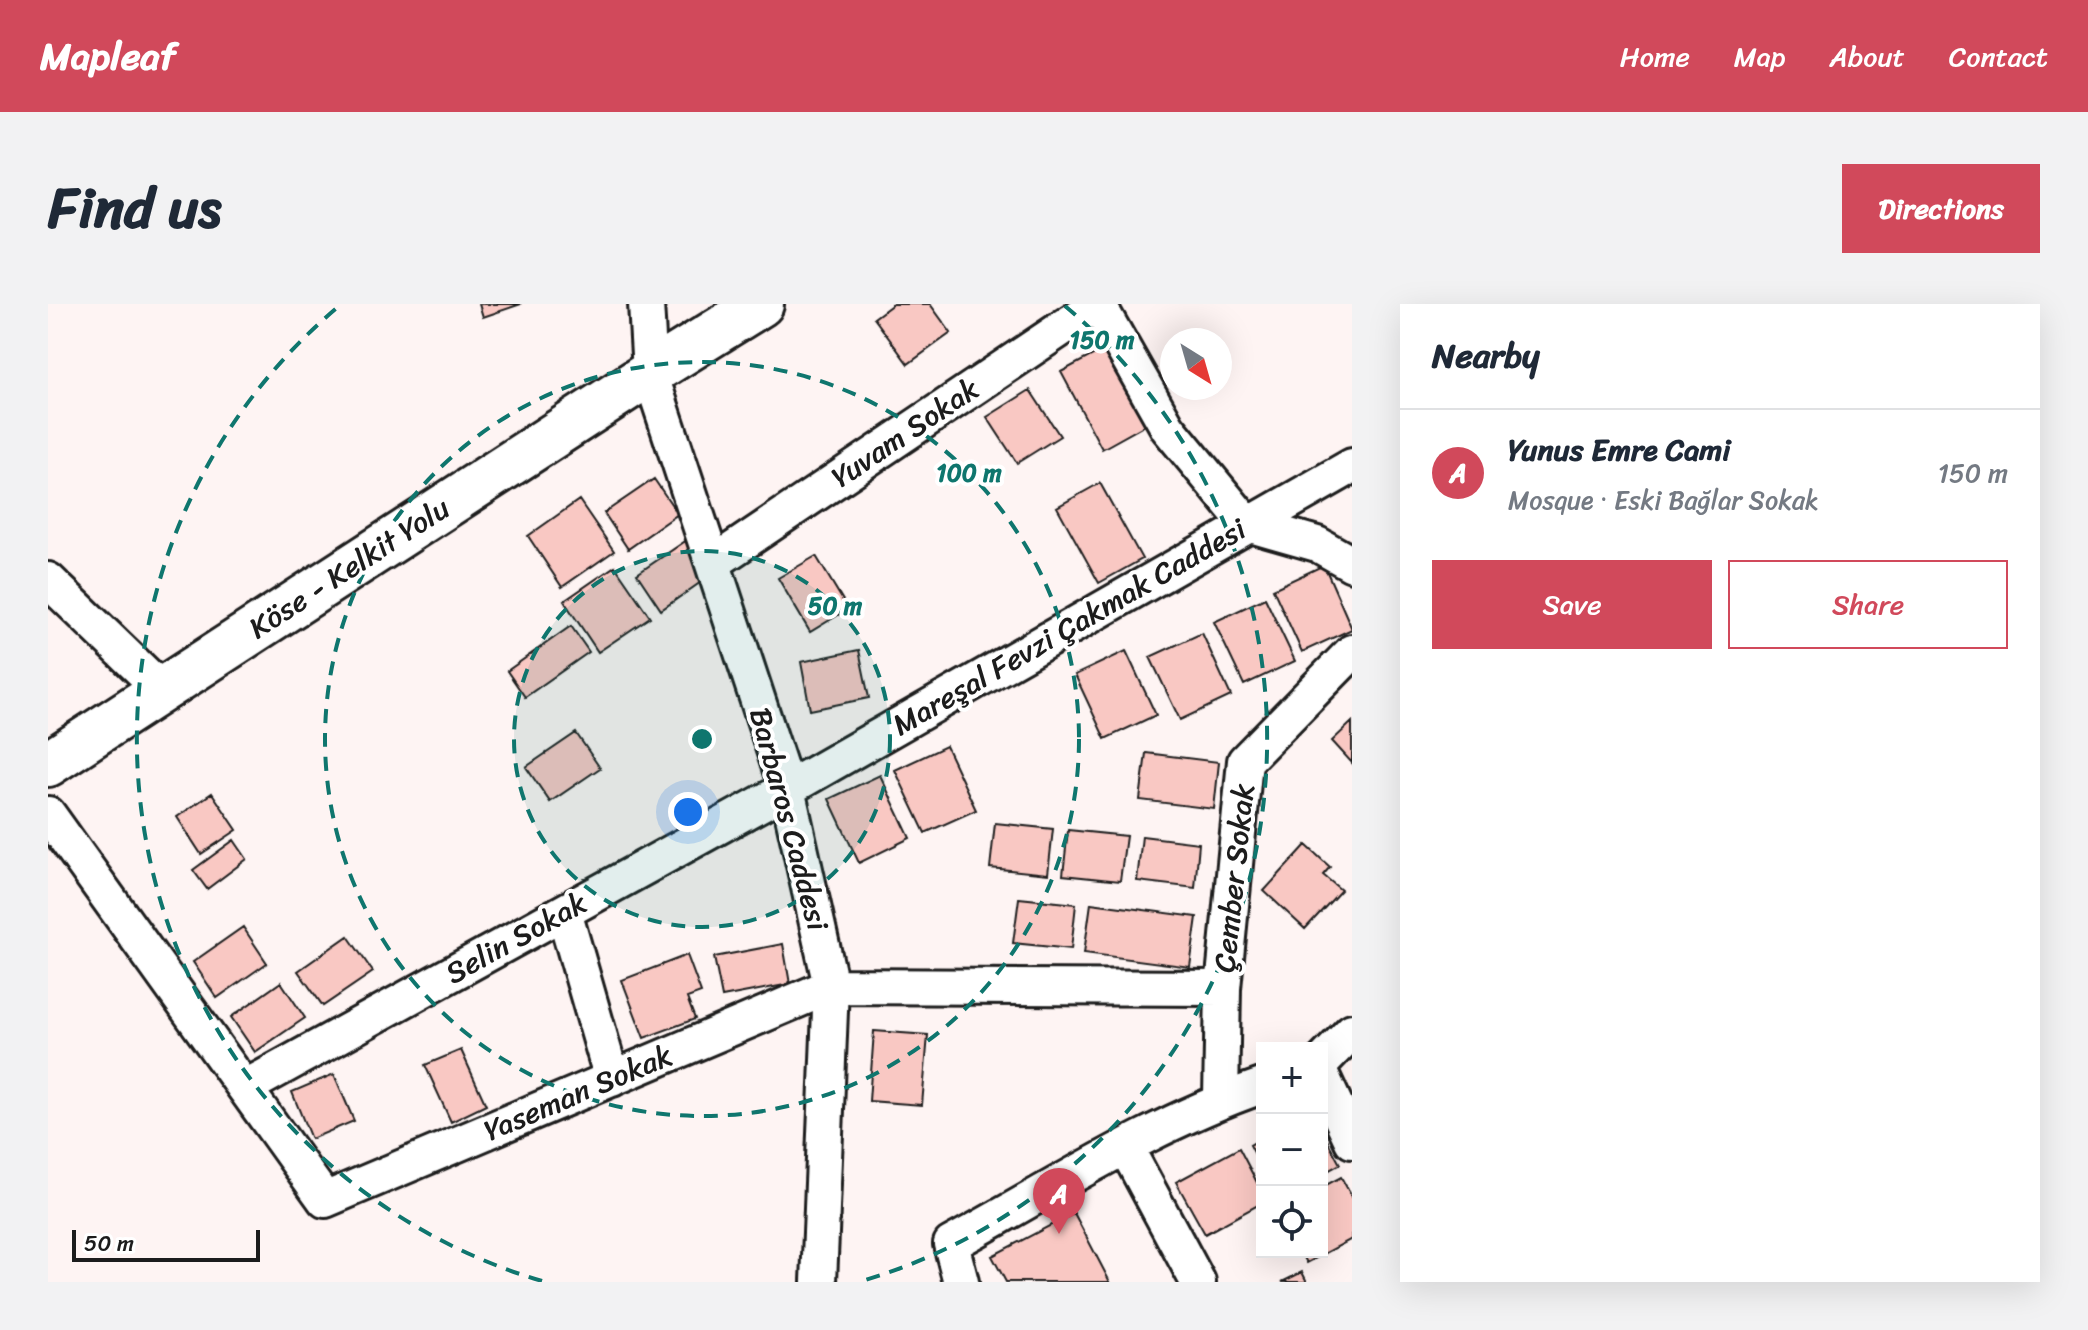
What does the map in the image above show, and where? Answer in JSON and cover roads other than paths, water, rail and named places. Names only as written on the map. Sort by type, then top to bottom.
[{"type":"main road","points":[[650,373],[738,304]]},
{"type":"main road","points":[[650,373],[761,304]]},
{"type":"main road","name":"Köse - Kelkit Yolu","points":[[48,764],[650,373]]},
{"type":"street","name":"Barbaros Caddesi","points":[[646,304],[650,373],[787,789],[831,986],[819,1282]]},
{"type":"street","points":[[1098,304],[1168,428],[1247,524],[1317,544],[1352,564]]},
{"type":"street","name":"Yuvam Sokak","points":[[713,563],[1098,304]]},
{"type":"street","name":"Mareşal Fevzi Çakmak Caddesi","points":[[787,789],[1352,466]]},
{"type":"street","points":[[48,580],[162,690]]},
{"type":"street","name":"Çember Sokak","points":[[1221,1099],[1223,988],[1245,761],[1352,652]]},
{"type":"street","name":"Selin Sokak","points":[[246,1087],[787,789]]},
{"type":"street","points":[[48,814],[246,1087]]},
{"type":"street","points":[[564,912],[612,1079]]},
{"type":"street","points":[[831,986],[1223,988]]},
{"type":"street","name":"Yaseman Sokak","points":[[246,1087],[325,1200],[831,986]]},
{"type":"street","points":[[1328,1056],[1352,1031]]},
{"type":"street","points":[[961,1282],[951,1244],[1221,1099],[1256,1088]]},
{"type":"street","points":[[1328,1089],[1352,1141]]},
{"type":"street","points":[[1126,1148],[1198,1282]]},
{"type":"place","name":"Yunus Emre Cami","points":[[1059,1234]]}]
